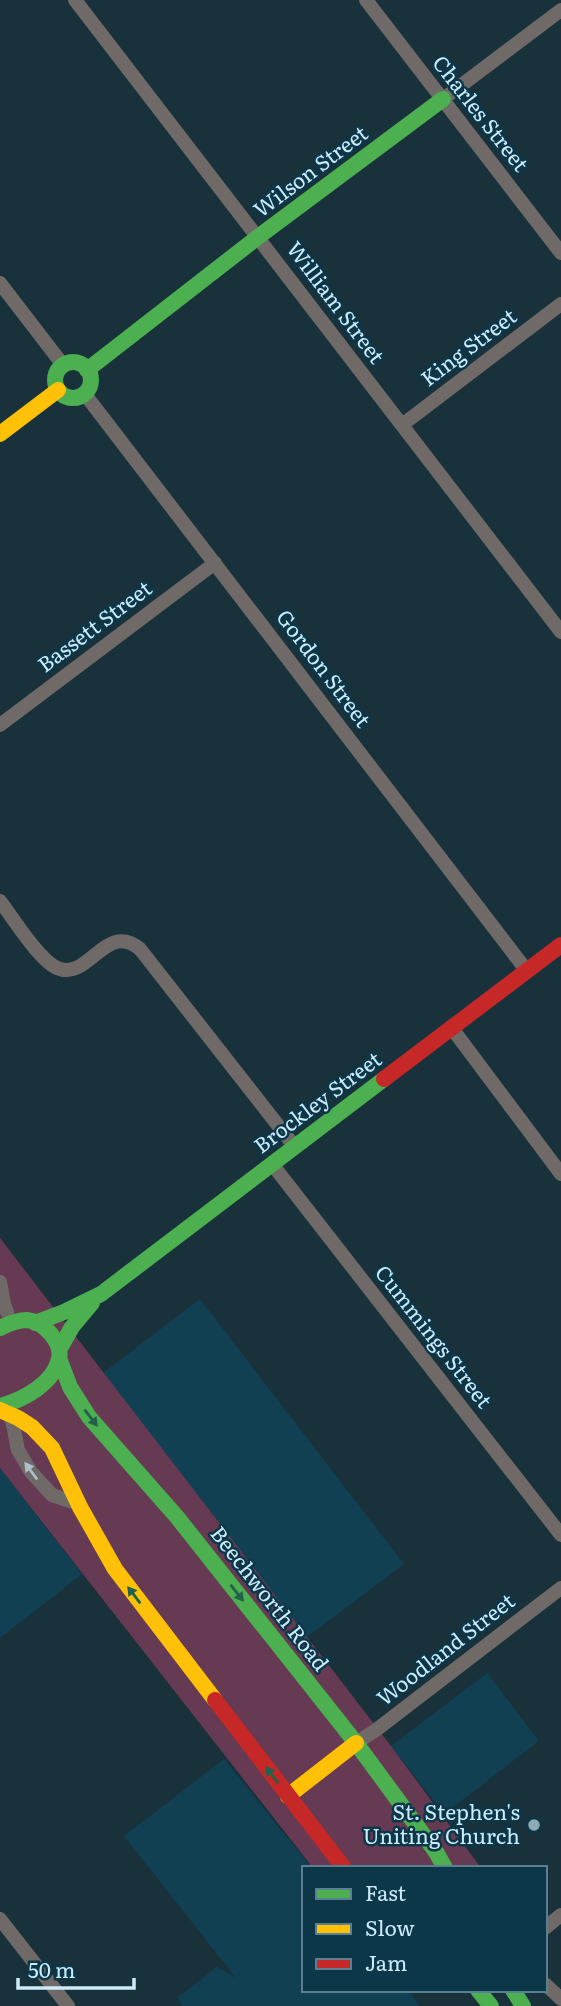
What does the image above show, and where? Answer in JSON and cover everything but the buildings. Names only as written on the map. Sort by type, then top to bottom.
[{"type":"main road","name":"Wilson Street","points":[[88,370],[258,237],[443,99]]},
{"type":"main road","points":[[74,362],[88,370],[91,380],[84,393],[74,397],[58,390],[56,373],[63,365],[74,362]]},
{"type":"main road","points":[[0,434],[58,390]]},
{"type":"main road","name":"Brockley Street","points":[[0,1328],[16,1321],[31,1322],[56,1316],[101,1294],[561,945]]},
{"type":"main road","name":"Brockley Street","points":[[4,1410],[47,1378],[72,1327],[101,1294]]},
{"type":"main road","points":[[4,1310],[49,1333],[59,1354]]},
{"type":"main road","name":"Beechworth Road","points":[[59,1354],[70,1387],[89,1417],[177,1517],[356,1743],[444,1866]]},
{"type":"main road","points":[[4,1410],[27,1422],[48,1443],[61,1463],[103,1550],[121,1577],[342,1866]]},
{"type":"main road","points":[[288,1796],[356,1743]]},
{"type":"main road","points":[[480,1992],[491,2006]]},
{"type":"street","name":"William Street","points":[[75,0],[561,632]]},
{"type":"street","name":"Charles Street","points":[[366,0],[561,253]]},
{"type":"street","name":"Wilson Street","points":[[443,99],[561,10]]},
{"type":"street","points":[[0,283],[63,365]]},
{"type":"street","name":"King Street","points":[[402,425],[561,304]]},
{"type":"street","name":"Gordon Street","points":[[84,393],[527,971]]},
{"type":"street","name":"Bassett Street","points":[[0,725],[215,563]]},
{"type":"street","points":[[0,901],[42,956],[59,969],[70,970],[82,964],[108,944],[124,940],[132,942],[295,1147]]},
{"type":"street","points":[[451,1027],[561,1174]]},
{"type":"street","name":"Cummings Street","points":[[272,1164],[561,1535]]},
{"type":"street","points":[[0,1282],[4,1310]]},
{"type":"street","points":[[4,1410],[18,1450],[31,1472],[52,1495],[79,1504]]},
{"type":"street","name":"Woodland Street","points":[[356,1743],[561,1588]]},
{"type":"street","points":[[547,1926],[561,1915]]},
{"type":"street","points":[[0,1919],[68,2006]]},
{"type":"street","points":[[547,1986],[561,1999]]},
{"type":"shaded area","points":[[0,1238],[391,1746],[480,1866],[311,1866],[0,1468]]},
{"type":"shaded area","points":[[200,1299],[404,1564],[307,1637],[103,1373]]},
{"type":"shaded area","points":[[0,1468],[82,1574],[0,1638]]},
{"type":"shaded area","points":[[487,1673],[539,1741],[444,1814],[391,1746]]},
{"type":"shaded area","points":[[224,1759],[310,1866],[302,1866],[302,1992],[410,1992],[420,2006],[183,2006],[177,1998],[217,1967],[236,1978],[124,1836]]},
{"type":"traffic: fast","points":[[87,370],[258,237],[443,99]]},
{"type":"traffic: fast","points":[[73,362],[85,368],[91,380],[85,392],[73,398],[61,392],[55,380],[61,368],[73,362]]},
{"type":"traffic: fast","points":[[35,1323],[101,1294],[384,1079]]},
{"type":"traffic: fast","points":[[59,1350],[72,1327],[92,1303]]},
{"type":"traffic: fast","points":[[0,1328],[20,1321],[33,1321],[51,1333],[59,1352],[56,1368],[44,1383],[18,1400],[0,1406]]},
{"type":"traffic: fast","points":[[59,1358],[70,1387],[89,1417],[177,1517],[356,1743],[444,1866]]},
{"type":"traffic: fast","points":[[480,1992],[491,2006]]},
{"type":"traffic: fast","points":[[514,1992],[523,2006]]},
{"type":"traffic: slow","points":[[0,434],[58,390]]},
{"type":"traffic: slow","points":[[0,1410],[32,1427],[52,1448],[80,1507],[115,1569],[215,1700]]},
{"type":"traffic: slow","points":[[288,1796],[356,1743]]},
{"type":"traffic: jam","points":[[384,1079],[561,945]]},
{"type":"traffic: jam","points":[[215,1700],[342,1866]]},
{"type":"place","name":"St. Stephen's Uniting Church","points":[[534,1825]]}]
